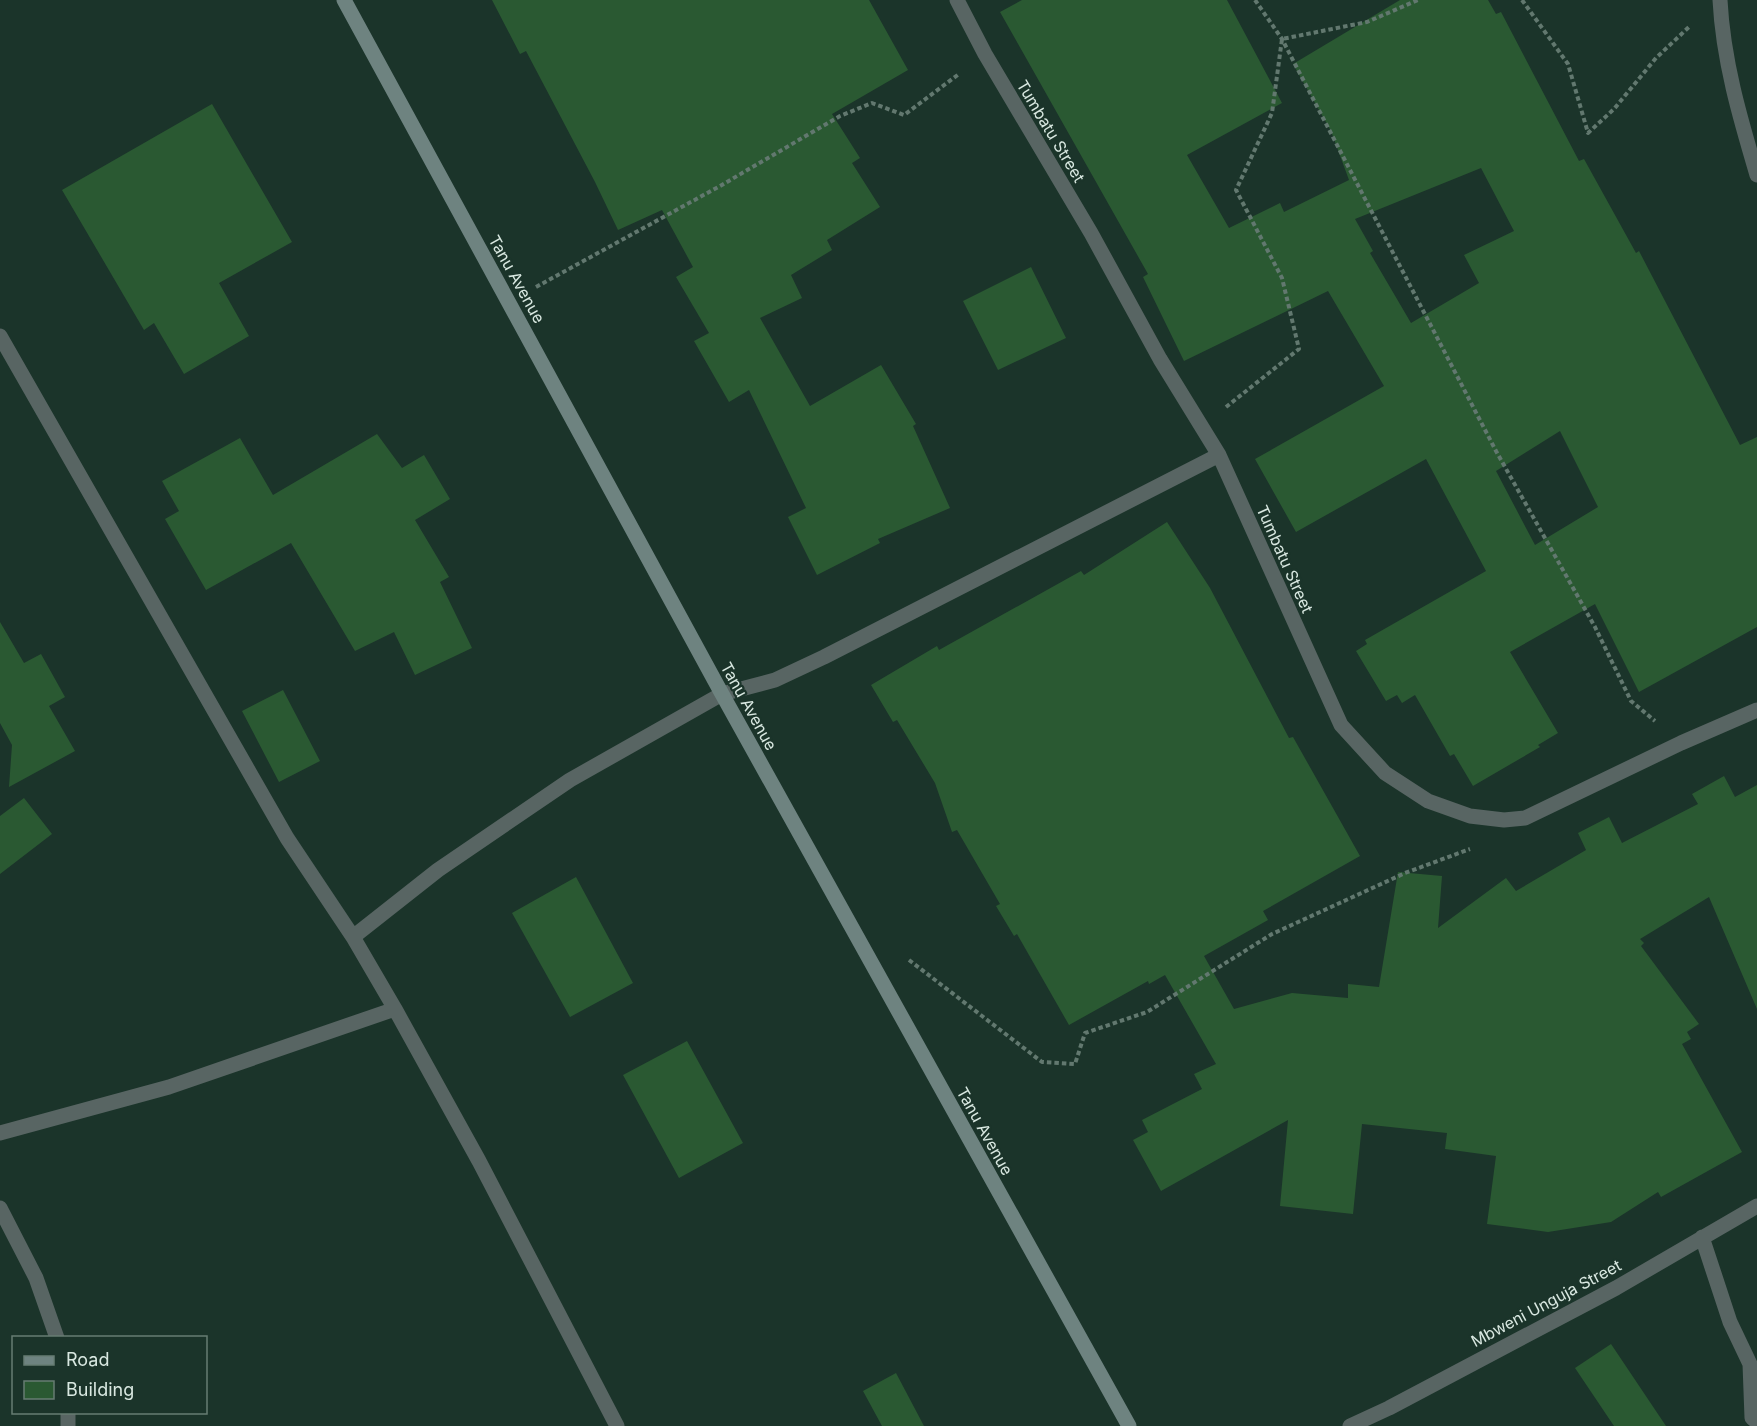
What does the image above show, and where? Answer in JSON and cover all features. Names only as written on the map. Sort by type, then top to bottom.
[{"type":"street","name":"Tanu Avenue","points":[[344,0],[722,694],[1129,1426]]},
{"type":"street","name":"Tumbatu Street","points":[[957,0],[985,54],[1091,233],[1160,359],[1219,455],[1341,725],[1385,773],[1428,801],[1470,816],[1504,820],[1525,818],[1681,743],[1757,710]]},
{"type":"street","points":[[1720,0],[1721,27],[1736,105],[1757,175]]},
{"type":"street","points":[[0,336],[287,838],[353,937],[395,1009],[479,1161],[617,1426]]},
{"type":"street","points":[[353,937],[438,870],[516,815],[570,780],[722,694],[775,680],[824,657],[1219,455]]},
{"type":"street","points":[[0,1133],[169,1087],[395,1009]]},
{"type":"street","name":"Mbweni Unguja Street","points":[[1350,1426],[1389,1408],[1616,1288],[1757,1206]]},
{"type":"street","points":[[0,1208],[36,1278],[56,1336]]},
{"type":"street","points":[[1702,1238],[1730,1322],[1750,1364],[1752,1418],[1757,1422]]},
{"type":"path","points":[[1256,0],[1282,39],[1496,451],[1595,627],[1631,701],[1681,743]]},
{"type":"path","points":[[1282,39],[1366,22],[1418,0]]},
{"type":"path","points":[[1522,0],[1568,64],[1588,133],[1614,109],[1656,58],[1692,24]]},
{"type":"path","points":[[1202,426],[1299,349],[1282,278],[1236,190],[1272,113],[1282,39]]},
{"type":"path","points":[[508,302],[720,186],[840,116],[872,103],[904,115],[985,54]]},
{"type":"path","points":[[905,958],[1042,1062],[1075,1064],[1085,1033],[1147,1012],[1272,934],[1405,873],[1457,856],[1477,845]]},
{"type":"building","points":[[492,0],[869,0],[908,70],[832,114],[860,158],[852,163],[880,207],[827,240],[832,250],[791,275],[802,298],[760,318],[810,406],[881,365],[916,424],[913,426],[950,508],[878,539],[880,543],[817,575],[788,517],[806,508],[749,390],[729,402],[694,341],[709,333],[676,277],[693,267],[662,210],[618,230],[526,51],[520,54]]},
{"type":"building","points":[[1022,0],[1227,0],[1282,103],[1187,155],[1229,228],[1280,203],[1284,212],[1349,180],[1331,131],[1293,64],[1400,0],[1488,0],[1496,14],[1501,12],[1579,161],[1584,159],[1636,253],[1639,251],[1740,445],[1757,437],[1757,627],[1639,692],[1595,604],[1510,652],[1558,733],[1538,745],[1540,747],[1473,786],[1454,754],[1450,756],[1415,695],[1402,703],[1397,695],[1386,701],[1356,651],[1367,644],[1365,640],[1486,571],[1426,459],[1296,532],[1255,459],[1384,386],[1328,291],[1184,361],[1143,277],[1148,274],[1000,12]],"holes":[[[1481,168],[1514,231],[1464,255],[1479,283],[1411,323],[1370,253],[1373,251],[1355,219]],[[1560,431],[1598,507],[1535,545],[1496,471]]]},
{"type":"building","points":[[212,104],[292,242],[219,283],[249,336],[184,374],[154,323],[144,330],[62,190]]},
{"type":"building","points":[[1031,267],[1066,338],[998,370],[963,301]]},
{"type":"building","points":[[377,434],[402,468],[424,455],[450,499],[415,520],[449,577],[440,582],[472,648],[415,675],[394,632],[355,651],[291,543],[206,590],[165,519],[179,511],[162,481],[240,438],[273,495]]},
{"type":"building","points":[[1167,522],[1210,588],[1289,738],[1293,737],[1360,856],[1263,911],[1268,920],[1204,956],[1234,1009],[1292,993],[1348,998],[1348,984],[1379,987],[1398,872],[1442,876],[1438,928],[1506,878],[1516,891],[1586,850],[1578,833],[1609,817],[1622,843],[1698,804],[1692,794],[1724,776],[1735,797],[1757,785],[1757,1009],[1709,897],[1640,939],[1644,943],[1641,946],[1699,1024],[1687,1032],[1691,1039],[1682,1044],[1742,1152],[1661,1197],[1658,1192],[1611,1222],[1548,1232],[1487,1224],[1496,1156],[1445,1149],[1447,1133],[1362,1124],[1353,1214],[1280,1206],[1288,1120],[1161,1191],[1133,1140],[1148,1132],[1142,1120],[1202,1089],[1194,1074],[1216,1064],[1165,975],[1149,984],[1148,981],[1069,1025],[1017,934],[1014,936],[996,906],[1000,904],[957,830],[952,832],[935,783],[897,720],[893,722],[871,685],[937,646],[939,650],[1081,571],[1084,575]]},
{"type":"building","points":[[0,622],[24,663],[41,654],[65,697],[49,706],[75,751],[9,787],[12,745],[0,723]]},
{"type":"building","points":[[283,690],[320,761],[279,782],[242,711]]},
{"type":"building","points":[[24,798],[52,834],[0,874],[0,816]]},
{"type":"building","points":[[576,877],[633,983],[570,1017],[512,913]]},
{"type":"building","points":[[687,1041],[743,1143],[679,1178],[623,1075]]},
{"type":"building","points":[[1611,1344],[1666,1426],[1614,1426],[1575,1368]]},
{"type":"building","points":[[896,1373],[924,1426],[882,1426],[863,1391]]}]
